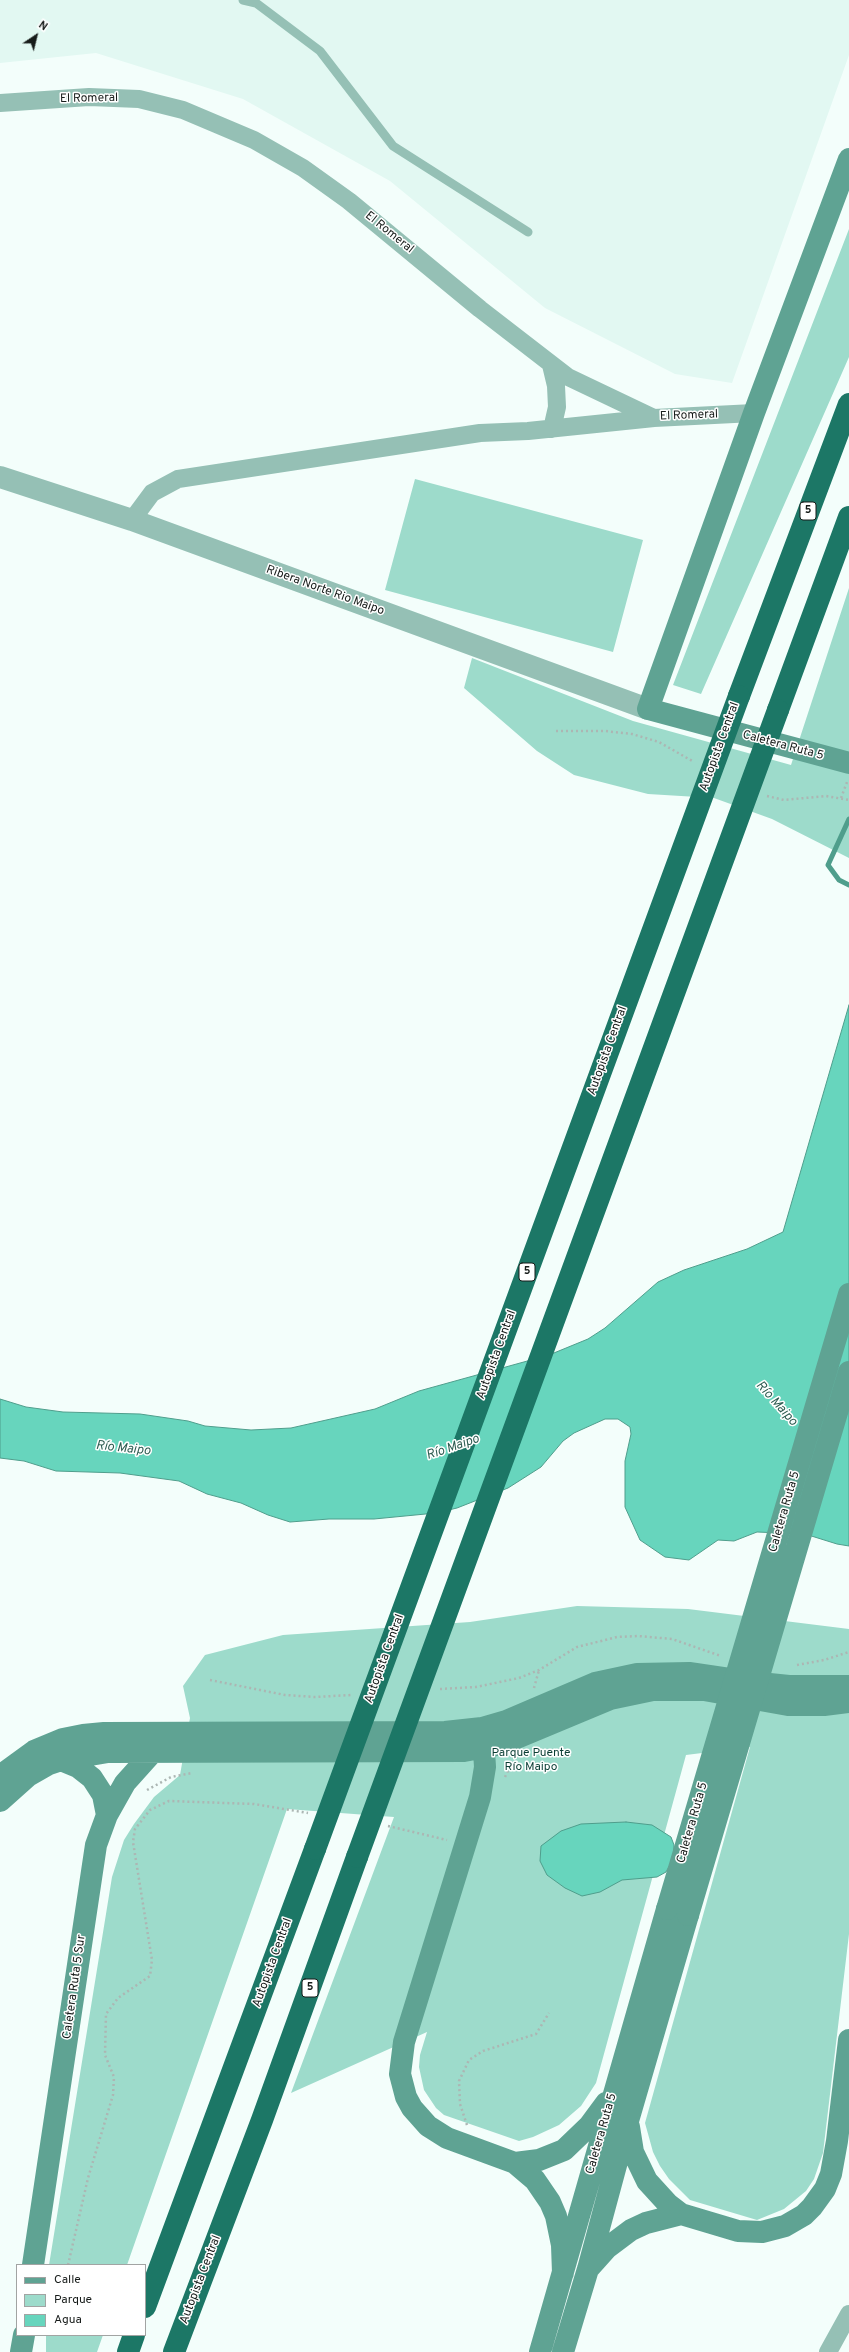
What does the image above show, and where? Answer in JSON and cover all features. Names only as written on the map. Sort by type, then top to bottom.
[{"type":"highway","name":"Autopista Central","points":[[146,2304],[739,696],[849,404]]},
{"type":"highway","name":"Autopista Central","points":[[174,2352],[262,2120],[357,1857],[849,517]]},
{"type":"highway","points":[[128,2352],[134,2336]]},
{"type":"main road","points":[[648,709],[754,413],[849,159]]},
{"type":"main road","name":"Caletera Ruta 5","points":[[648,709],[849,763]]},
{"type":"main road","name":"Caletera Ruta 5","points":[[540,2352],[667,1909],[849,1294]]},
{"type":"main road","name":"Caletera Ruta 5","points":[[563,2352],[588,2269],[628,2121],[688,1915],[849,1372]]},
{"type":"main road","points":[[0,1801],[28,1776],[61,1760],[108,1752],[442,1752],[484,1738],[506,1721],[595,1683],[638,1674],[689,1673],[758,1683],[810,1686],[849,1686]]},
{"type":"main road","points":[[0,1776],[34,1751],[63,1739],[104,1733],[445,1732],[484,1738],[519,1738],[610,1699],[653,1690],[704,1690],[788,1705],[824,1705],[849,1702]]},
{"type":"main road","name":"Caletera Ruta 5 Sur","points":[[33,2264],[93,1861],[107,1815],[125,1783],[152,1751],[172,1733]]},
{"type":"main road","points":[[484,1738],[483,1782],[465,1846],[404,2042],[400,2064],[404,2091],[419,2117],[437,2132],[466,2145],[515,2163],[535,2180],[550,2202],[560,2231],[563,2273]]},
{"type":"main road","points":[[61,1760],[78,1766],[92,1778],[103,1795],[107,1815]]},
{"type":"main road","points":[[628,2121],[633,2152],[643,2174],[656,2193],[680,2214],[738,2231],[762,2232],[785,2226],[804,2215],[825,2189],[834,2159],[849,2040]]},
{"type":"main road","points":[[515,2163],[539,2160],[564,2150],[596,2117],[617,2083]]},
{"type":"main road","points":[[588,2269],[607,2248],[631,2230],[646,2223],[680,2214]]},
{"type":"main road","points":[[22,2352],[24,2336]]},
{"type":"street","name":"El Romeral","points":[[0,103],[89,97],[139,99],[182,110],[254,140],[303,168],[349,201],[551,365],[581,384],[654,418],[754,413]]},
{"type":"street","points":[[551,365],[556,386],[557,407],[552,429]]},
{"type":"street","points":[[132,520],[152,493],[178,479],[480,434],[552,429],[654,418]]},
{"type":"street","name":"Ribera Norte Rio Maipo","points":[[0,477],[132,520],[648,709]]},
{"type":"street","points":[[828,2352],[849,2314]]},
{"type":"lane","points":[[243,0],[256,4],[320,51],[393,146],[528,232]]},
{"type":"path","points":[[841,798],[849,776]]},
{"type":"path","points":[[438,1689],[476,1687],[518,1678],[552,1663],[577,1647],[617,1637],[644,1636],[672,1639],[724,1657]]},
{"type":"path","points":[[794,1665],[824,1660],[849,1652]]},
{"type":"path","points":[[210,1680],[285,1695],[315,1697],[354,1694]]},
{"type":"path","points":[[68,2264],[88,2178],[113,2095],[114,2077],[105,2055],[106,2014],[118,1998],[150,1976],[152,1960],[132,1842],[135,1829],[150,1810],[169,1801],[254,1804],[316,1815]]},
{"type":"path","points":[[386,1826],[409,1830],[465,1846]]},
{"type":"path","points":[[466,2145],[469,2132],[460,2104],[459,2081],[468,2060],[483,2051],[536,2034],[548,2013]]},
{"type":"shaded area","points":[[0,0],[849,0],[849,55],[732,383],[675,374],[545,308],[390,181],[243,99],[96,53],[0,63]]},
{"type":"green space","points":[[849,229],[849,357],[701,694],[673,685]]},
{"type":"green space","points":[[415,479],[643,540],[613,652],[385,590]]},
{"type":"green space","points":[[849,588],[849,858],[772,819],[714,798],[648,794],[574,775],[537,751],[464,688],[472,658],[633,721],[791,765]]},
{"type":"green space","name":"Parque Puente Río Maipo","points":[[577,1606],[688,1609],[849,1629],[849,1934],[823,2153],[814,2179],[806,2191],[784,2209],[757,2220],[690,2200],[669,2179],[660,2166],[653,2152],[645,2123],[750,1747],[686,1755],[596,2083],[581,2106],[559,2125],[533,2137],[519,2141],[444,2115],[436,2108],[424,2090],[419,2067],[420,2055],[427,2032],[291,2093],[394,1817],[287,1809],[127,2264],[49,2264],[112,1877],[124,1840],[134,1824],[154,1797],[180,1775],[190,1718],[183,1686],[205,1655],[283,1635],[470,1622]]},
{"type":"green space","points":[[46,2336],[103,2336],[97,2352],[46,2352]]},
{"type":"water","name":"Río Maipo","points":[[849,1005],[849,1546],[837,1544],[805,1534],[757,1532],[734,1541],[718,1540],[689,1560],[665,1557],[640,1540],[625,1507],[625,1461],[631,1434],[630,1427],[618,1419],[605,1419],[574,1433],[563,1441],[541,1467],[508,1488],[457,1508],[436,1513],[374,1519],[329,1519],[290,1522],[268,1515],[241,1503],[207,1494],[179,1481],[120,1473],[56,1471],[24,1461],[0,1458],[0,1399],[26,1407],[63,1412],[140,1414],[188,1421],[205,1426],[251,1430],[291,1428],[375,1409],[419,1391],[549,1355],[588,1339],[605,1328],[658,1282],[684,1270],[747,1249],[783,1232]]},
{"type":"water","points":[[626,1822],[652,1825],[671,1837],[674,1845],[673,1859],[666,1872],[657,1877],[622,1880],[600,1892],[582,1896],[565,1888],[547,1875],[540,1861],[541,1846],[561,1831],[581,1824]]},
{"type":"waterway","points":[[849,819],[828,865],[839,880],[849,885]]}]
